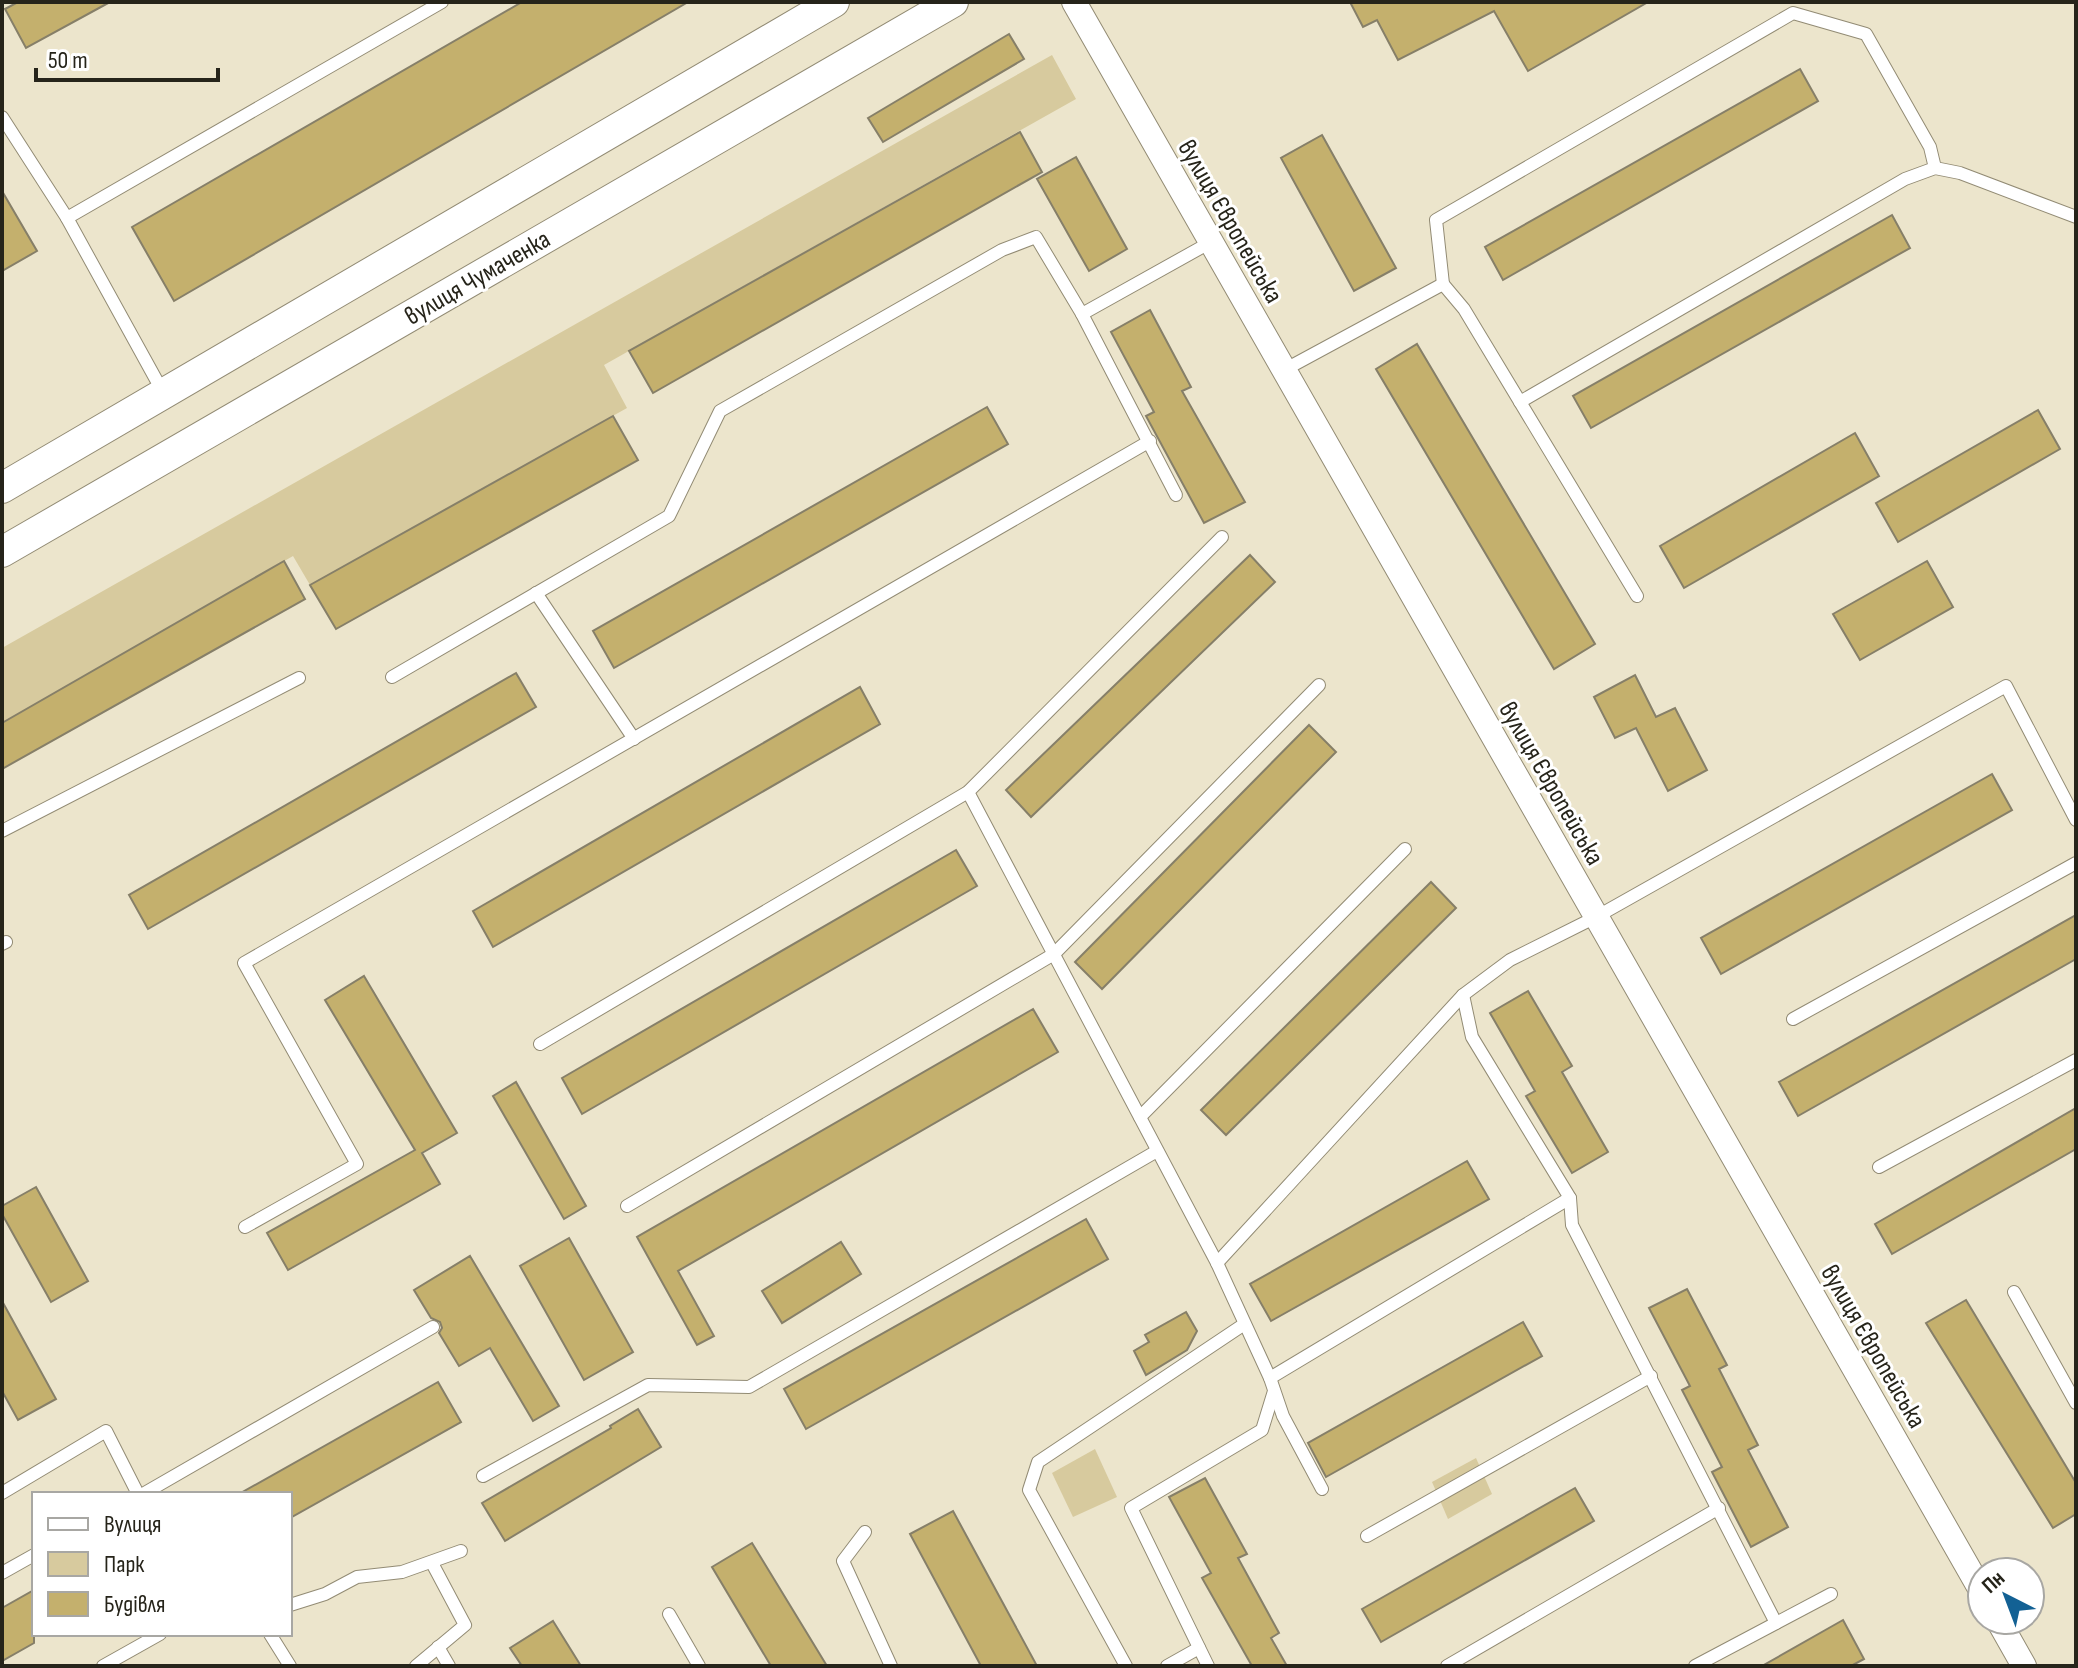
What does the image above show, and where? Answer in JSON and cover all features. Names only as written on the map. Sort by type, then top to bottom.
[{"type":"street","points":[[2,488],[834,2]]},
{"type":"street","name":"вулиця Чумаченка","points":[[2,552],[953,2]]},
{"type":"street","name":"вулиця Європейська","points":[[1074,2],[1966,1564]]},
{"type":"street","points":[[2007,1636],[2024,1666]]},
{"type":"lane","points":[[67,218],[442,2]]},
{"type":"lane","points":[[1637,596],[1464,309],[1443,284],[1436,220],[1793,13],[1866,34],[1930,147],[1935,168]]},
{"type":"lane","points":[[2,117],[67,218],[164,394]]},
{"type":"lane","points":[[1520,402],[1905,179],[1935,168],[1960,173],[2076,217]]},
{"type":"lane","points":[[392,677],[669,516],[720,411],[1002,250],[1036,237],[1082,314],[1176,495]]},
{"type":"lane","points":[[1082,314],[1211,242]]},
{"type":"lane","points":[[1284,370],[1443,284]]},
{"type":"lane","points":[[245,1227],[357,1164],[244,963],[1150,441]]},
{"type":"lane","points":[[540,1044],[968,792],[1222,537]]},
{"type":"lane","points":[[536,593],[634,739]]},
{"type":"lane","points":[[2,831],[299,678]]},
{"type":"lane","points":[[627,1206],[1054,954],[1319,685]]},
{"type":"lane","points":[[1217,1263],[1463,995],[1510,960],[1596,917],[2006,686],[2076,820]]},
{"type":"lane","points":[[968,792],[1217,1263],[1272,1384],[1283,1416],[1322,1489]]},
{"type":"lane","points":[[1140,1117],[1405,849]]},
{"type":"lane","points":[[1793,1019],[2076,863]]},
{"type":"lane","points":[[1463,995],[1472,1037],[1570,1198],[1572,1225],[1776,1623]]},
{"type":"lane","points":[[1879,1167],[2076,1060]]},
{"type":"lane","points":[[483,1476],[648,1385],[749,1387],[1157,1151]]},
{"type":"lane","points":[[1208,1666],[1131,1508],[1262,1430],[1272,1384],[1570,1198]]},
{"type":"lane","points":[[2014,1292],[2076,1403]]},
{"type":"lane","points":[[1126,1666],[1029,1490],[1038,1462],[1243,1325]]},
{"type":"lane","points":[[144,1492],[433,1327]]},
{"type":"lane","points":[[1367,1536],[1651,1376]]},
{"type":"lane","points":[[2,1493],[106,1431],[140,1492]]},
{"type":"lane","points":[[1447,1666],[1719,1508]]},
{"type":"lane","points":[[865,1532],[843,1561],[891,1666]]},
{"type":"lane","points":[[292,1604],[325,1594],[357,1577],[402,1572],[461,1551]]},
{"type":"lane","points":[[2,1573],[32,1556]]},
{"type":"lane","points":[[416,1666],[465,1625],[432,1563]]},
{"type":"lane","points":[[1695,1666],[1831,1594]]},
{"type":"lane","points":[[669,1614],[699,1666]]},
{"type":"lane","points":[[103,1666],[156,1636]]},
{"type":"lane","points":[[271,1636],[290,1666]]},
{"type":"lane","points":[[438,1647],[449,1666]]},
{"type":"lane","points":[[1167,1666],[1199,1648]]},
{"type":"green space","points":[[1052,55],[1076,99],[604,365],[627,408],[310,585],[293,556],[2,723],[2,648]]},
{"type":"green space","points":[[1095,1449],[1117,1497],[1073,1517],[1052,1473]]},
{"type":"green space","points":[[1476,1458],[1492,1494],[1448,1519],[1432,1482]]},
{"type":"building","points":[[18,2],[110,2],[26,48],[5,9]]},
{"type":"building","points":[[522,2],[688,2],[174,301],[132,227]]},
{"type":"building","points":[[1350,2],[1648,2],[1528,71],[1494,11],[1398,60],[1377,20],[1363,27]]},
{"type":"building","points":[[1009,34],[1024,59],[883,142],[868,118]]},
{"type":"building","points":[[1800,69],[1818,101],[1503,280],[1485,247]]},
{"type":"building","points":[[1020,132],[1042,172],[653,393],[629,351]]},
{"type":"building","points":[[1322,135],[1396,268],[1354,291],[1281,158]]},
{"type":"building","points":[[1076,157],[1127,249],[1089,271],[1037,179]]},
{"type":"building","points":[[2,191],[37,251],[2,271]]},
{"type":"building","points":[[1892,215],[1910,248],[1591,428],[1573,396]]},
{"type":"building","points":[[1150,310],[1191,387],[1182,391],[1245,502],[1204,523],[1146,416],[1154,412],[1111,332]]},
{"type":"building","points":[[1417,344],[1595,644],[1554,669],[1376,369]]},
{"type":"building","points":[[987,407],[1008,444],[614,668],[593,631]]},
{"type":"building","points":[[2038,410],[2060,449],[1898,542],[1876,503]]},
{"type":"building","points":[[613,416],[638,460],[336,629],[310,585]]},
{"type":"building","points":[[1855,433],[1879,476],[1684,588],[1660,546]]},
{"type":"building","points":[[1250,555],[1275,582],[1031,817],[1006,790]]},
{"type":"building","points":[[284,561],[305,599],[2,769],[2,723]]},
{"type":"building","points":[[1927,561],[1953,607],[1860,660],[1833,614]]},
{"type":"building","points":[[516,673],[536,707],[148,929],[129,895]]},
{"type":"building","points":[[1635,675],[1656,717],[1675,708],[1707,770],[1668,791],[1636,728],[1615,738],[1594,697]]},
{"type":"building","points":[[860,687],[880,724],[493,947],[473,911]]},
{"type":"building","points":[[1309,725],[1336,752],[1102,989],[1075,962]]},
{"type":"building","points":[[1992,774],[2012,810],[1721,974],[1701,938]]},
{"type":"building","points":[[956,850],[977,886],[582,1114],[562,1078]]},
{"type":"building","points":[[1431,882],[1456,908],[1226,1135],[1201,1110]]},
{"type":"building","points":[[2076,915],[2076,959],[1798,1116],[1779,1082]]},
{"type":"building","points":[[364,976],[457,1133],[422,1153],[440,1184],[288,1270],[267,1233],[415,1150],[325,1000]]},
{"type":"building","points":[[1528,991],[1572,1066],[1562,1072],[1608,1152],[1572,1173],[1526,1096],[1535,1091],[1490,1013]]},
{"type":"building","points":[[1033,1009],[1058,1052],[678,1271],[714,1336],[697,1345],[637,1237]]},
{"type":"building","points":[[516,1082],[586,1206],[564,1219],[493,1096]]},
{"type":"building","points":[[2076,1108],[2076,1149],[1892,1254],[1875,1224]]},
{"type":"building","points":[[1467,1161],[1489,1199],[1271,1321],[1250,1284]]},
{"type":"building","points":[[36,1187],[88,1281],[51,1302],[2,1214],[2,1206]]},
{"type":"building","points":[[1086,1219],[1108,1259],[806,1429],[784,1389]]},
{"type":"building","points":[[569,1238],[633,1352],[584,1380],[520,1266]]},
{"type":"building","points":[[841,1242],[861,1274],[782,1323],[762,1291]]},
{"type":"building","points":[[470,1256],[559,1406],[533,1421],[490,1348],[459,1366],[439,1333],[442,1328],[440,1322],[431,1318],[414,1290]]},
{"type":"building","points":[[1687,1289],[1727,1365],[1719,1369],[1758,1445],[1748,1450],[1788,1527],[1751,1547],[1712,1472],[1722,1467],[1682,1390],[1690,1386],[1649,1308]]},
{"type":"building","points":[[1966,1300],[2076,1483],[2076,1514],[2053,1528],[1926,1323]]},
{"type":"building","points":[[2,1301],[56,1399],[18,1420],[2,1391]]},
{"type":"building","points":[[1186,1312],[1197,1331],[1187,1350],[1146,1375],[1134,1351],[1149,1342],[1145,1335]]},
{"type":"building","points":[[1523,1322],[1542,1356],[1326,1477],[1308,1443]]},
{"type":"building","points":[[438,1382],[461,1422],[292,1517],[292,1492],[243,1492]]},
{"type":"building","points":[[638,1409],[661,1447],[505,1541],[482,1503]]},
{"type":"building","points":[[1205,1478],[1247,1554],[1238,1558],[1279,1633],[1271,1638],[1287,1666],[1252,1666],[1202,1578],[1211,1573],[1169,1497]]},
{"type":"building","points":[[1575,1488],[1594,1521],[1381,1642],[1362,1609]]},
{"type":"building","points":[[953,1511],[1037,1666],[981,1666],[910,1534]]},
{"type":"building","points":[[752,1543],[827,1666],[771,1666],[712,1567]]},
{"type":"building","points":[[32,1591],[34,1643],[2,1661],[2,1608]]},
{"type":"building","points":[[1843,1620],[1864,1659],[1851,1666],[1762,1666]]},
{"type":"building","points":[[553,1621],[581,1666],[522,1666],[510,1648]]}]
